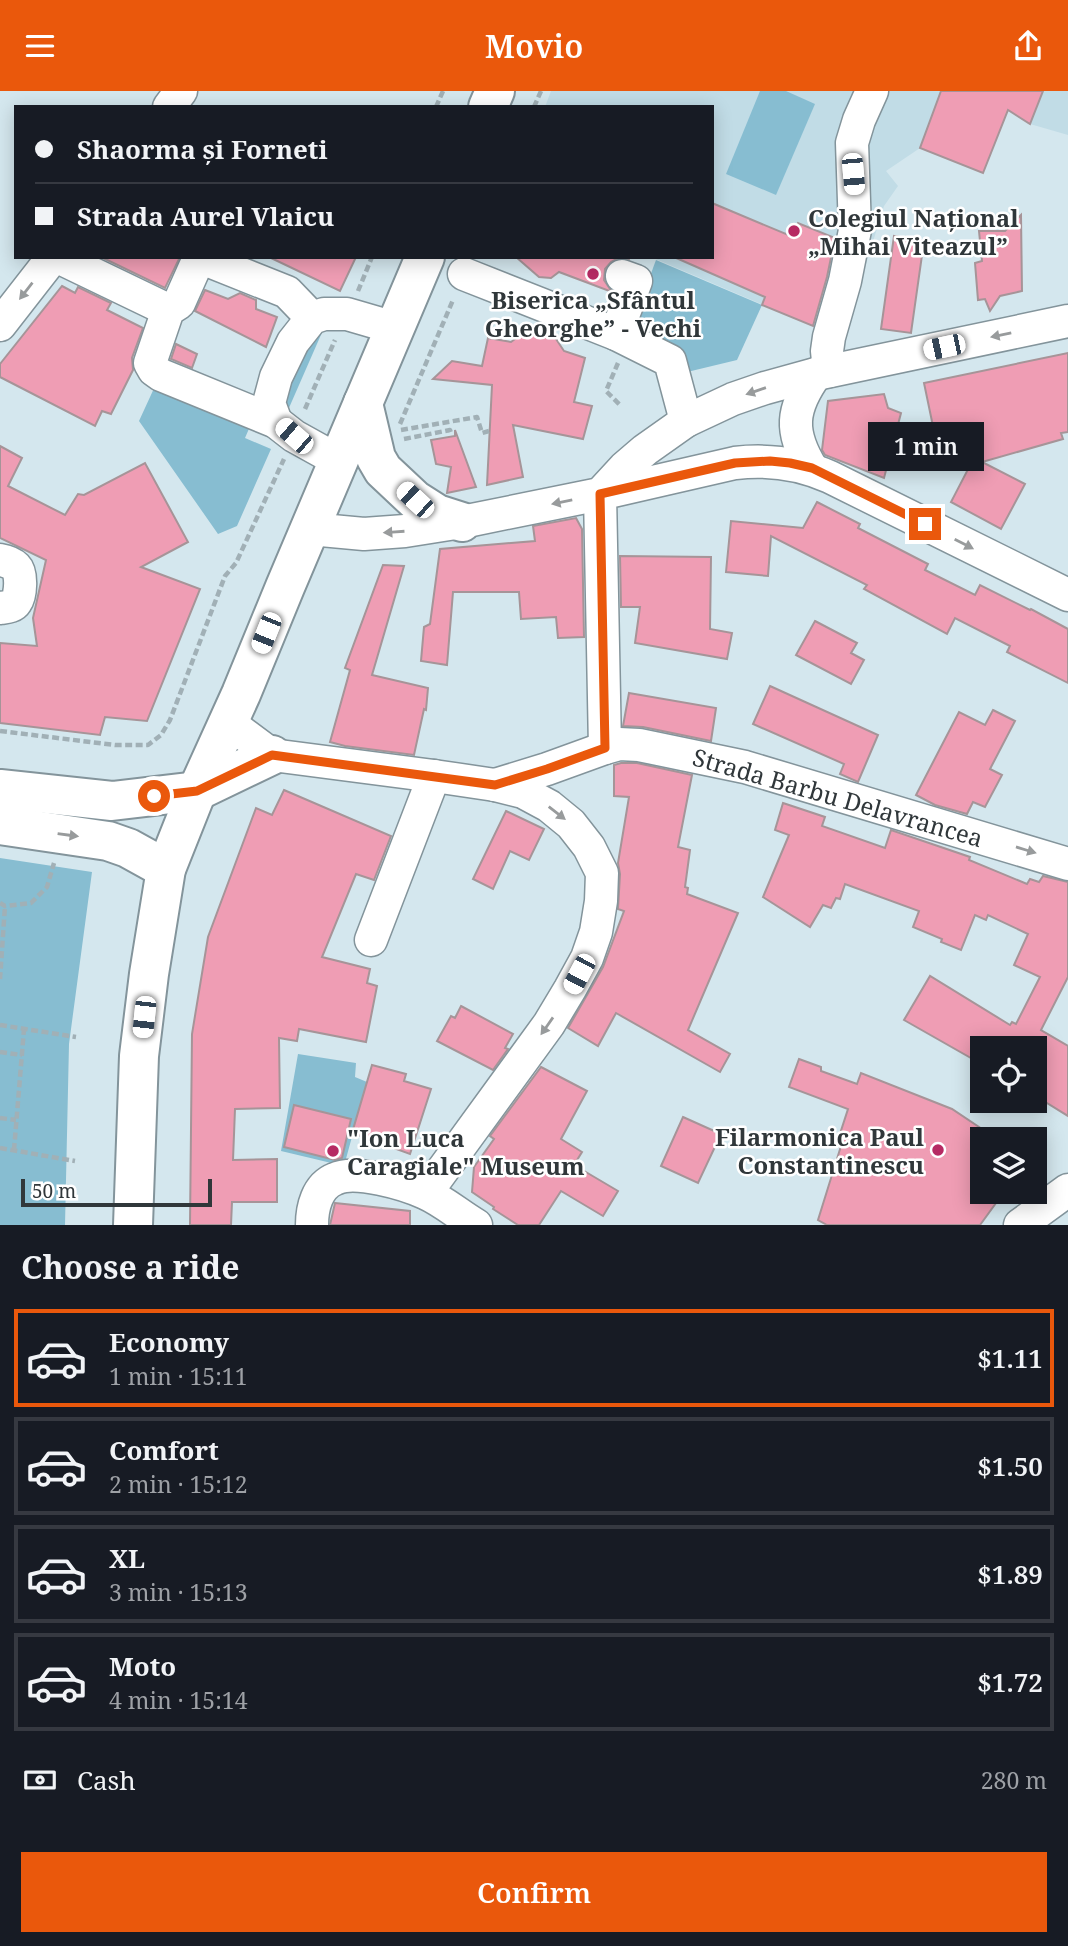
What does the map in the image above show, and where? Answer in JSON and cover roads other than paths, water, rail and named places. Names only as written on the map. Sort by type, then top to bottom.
[{"type":"main road","points":[[133,1225],[139,1056],[166,869],[424,259]]},
{"type":"main road","points":[[363,403],[376,458],[383,470],[415,500],[437,514],[462,522]]},
{"type":"main road","points":[[0,789],[112,801],[197,791],[272,755]]},
{"type":"main road","points":[[0,825],[108,841],[128,848],[166,869]]},
{"type":"street","points":[[812,468],[795,435],[795,419],[799,401],[822,373],[828,337],[845,281],[855,230],[852,143],[872,91]]},
{"type":"street","points":[[0,325],[53,259]]},
{"type":"street","points":[[59,259],[168,310]]},
{"type":"street","points":[[312,318],[287,292],[204,259],[195,267],[179,303],[168,310],[150,363],[154,370],[285,429],[339,461]]},
{"type":"street","points":[[464,274],[622,337],[670,361],[686,421]]},
{"type":"street","points":[[622,276],[636,281],[622,337]]},
{"type":"street","points":[[285,429],[270,403],[276,377],[293,342],[312,318],[324,314],[347,314],[395,328]]},
{"type":"street","points":[[605,748],[600,494],[624,468],[686,421],[733,399],[765,388],[822,373],[1068,321]]},
{"type":"street","points":[[310,529],[364,534],[405,531],[600,494],[735,463],[770,461],[812,468],[1068,595]]},
{"type":"street","points":[[0,560],[19,569],[20,582],[16,603],[0,608]]},
{"type":"street","points":[[229,723],[272,755],[434,776],[523,792],[549,806],[571,824],[589,847],[602,873],[596,932],[587,958],[570,989],[549,1024],[425,1193]]},
{"type":"street","name":"Strada Barbu Delavrancea","points":[[495,785],[619,744],[639,745],[745,767],[1068,864]]},
{"type":"street","points":[[371,940],[434,776]]},
{"type":"street","points":[[312,1225],[312,1210],[322,1189],[335,1178],[361,1175],[392,1181],[425,1193],[476,1225]]},
{"type":"street","points":[[1020,1225],[1068,1190]]},
{"type":"place","name":"Colegiul Național „Mihai Viteazul”","points":[[794,231]]},
{"type":"place","name":"Biserica „Sfântul Gheorghe” - Vechi","points":[[593,274]]},
{"type":"place","name":"Filarmonica Paul Constantinescu","points":[[938,1150]]},
{"type":"place","name":"\"Ion Luca Caragiale\" Museum","points":[[333,1151]]}]
